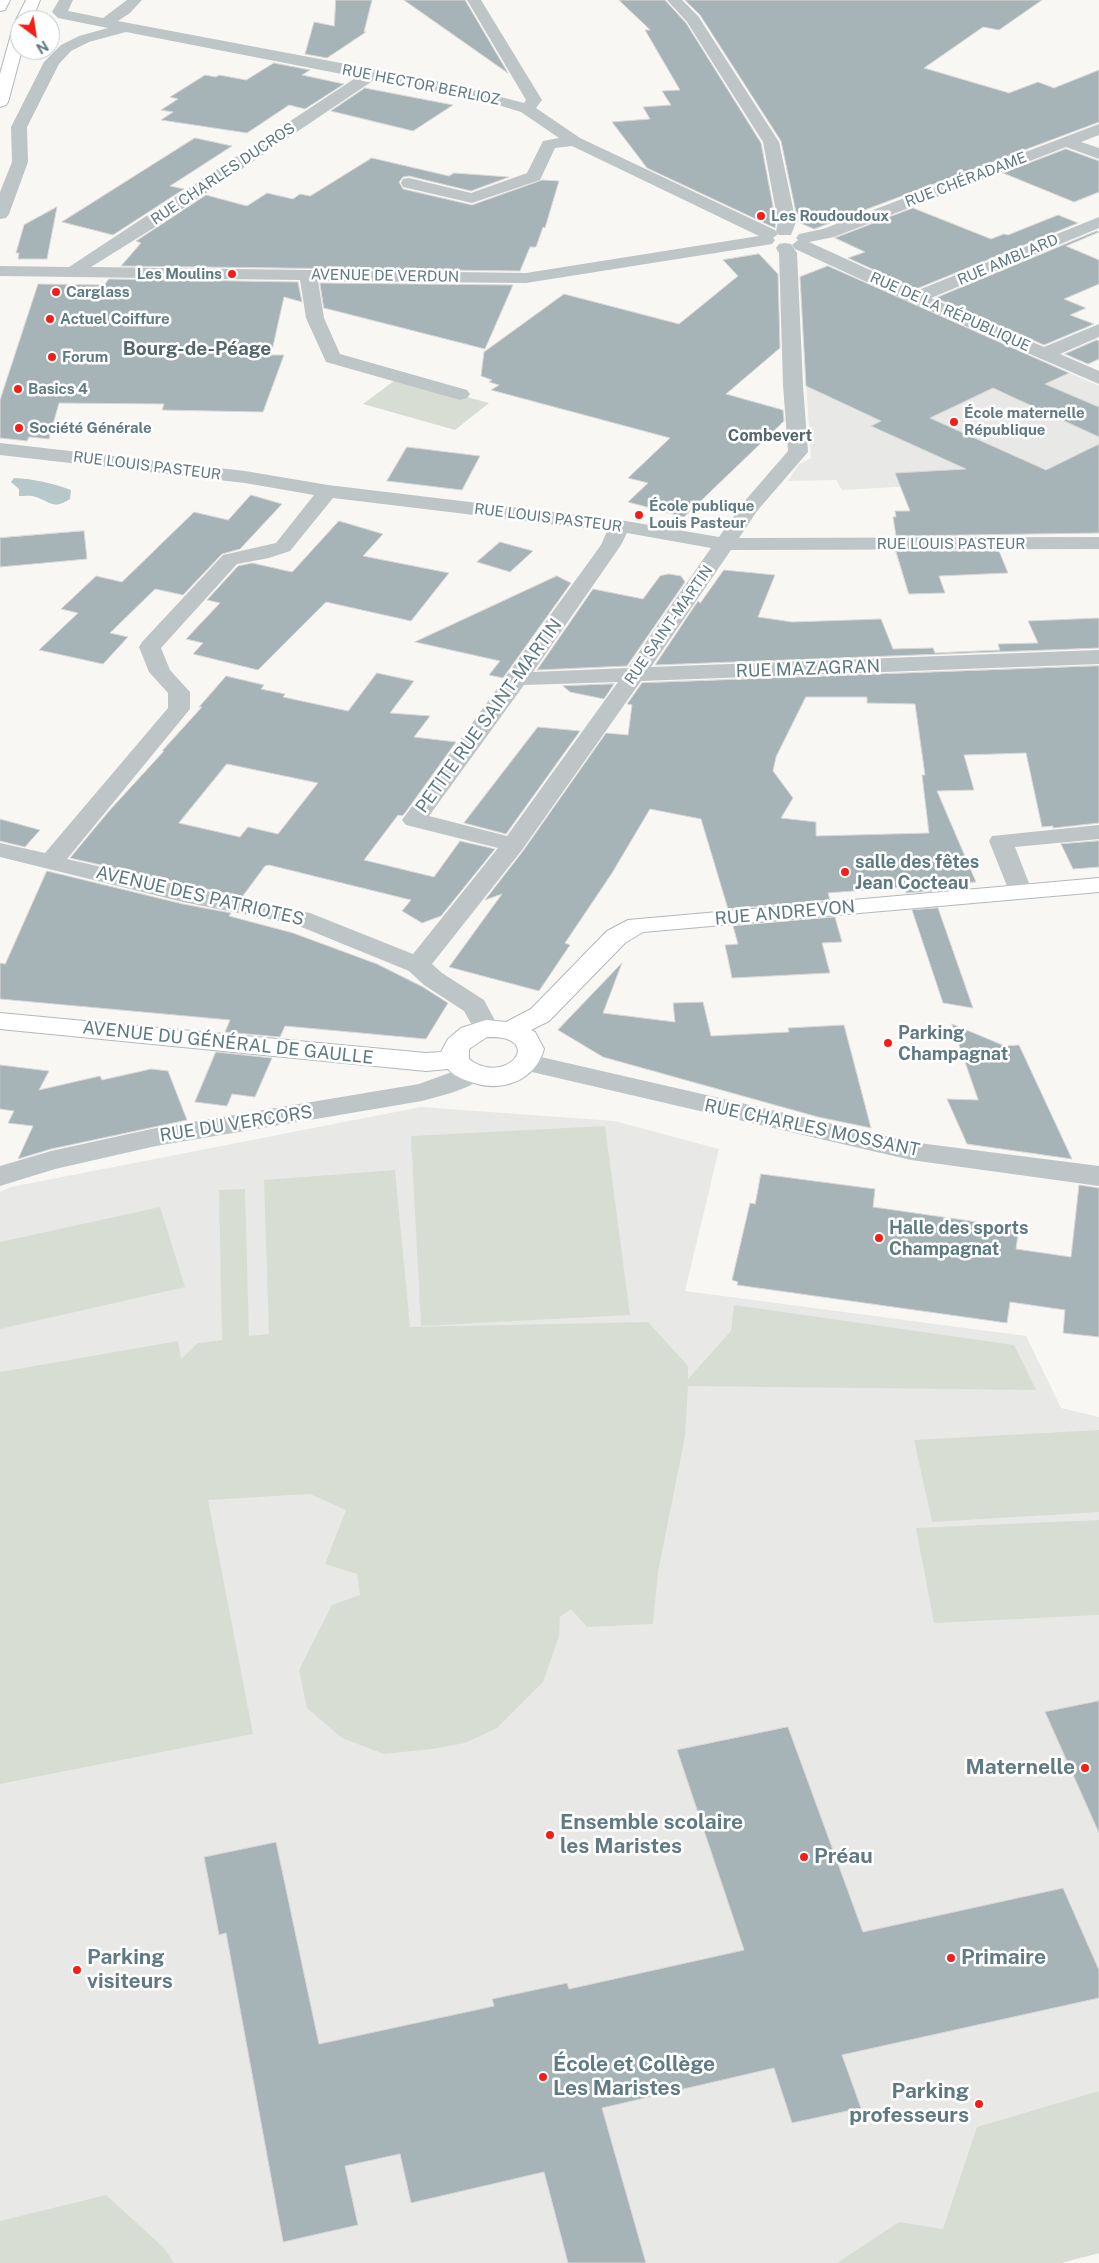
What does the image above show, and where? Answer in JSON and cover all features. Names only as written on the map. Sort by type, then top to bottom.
[{"type":"main road","points":[[0,7],[3,0]]},
{"type":"main road","points":[[0,102],[12,60]]},
{"type":"main road","name":"RUE ANDREVON","points":[[498,1029],[540,1016],[598,954],[616,938],[637,925],[1099,885]]},
{"type":"main road","name":"AVENUE DU GÉNÉRAL DE GAULLE","points":[[0,1020],[464,1066]]},
{"type":"main road","points":[[498,1029],[527,1040],[531,1048],[531,1056],[528,1063],[522,1069],[492,1078],[464,1066],[455,1051],[458,1043],[464,1036],[498,1029]]},
{"type":"street","name":"RUE HECTOR BERLIOZ","points":[[66,0],[60,12],[63,15],[370,75],[447,88],[503,101],[527,109],[574,141],[785,239]]},
{"type":"street","points":[[104,24],[125,10],[135,0]]},
{"type":"street","points":[[474,0],[534,100],[527,109]]},
{"type":"street","name":"RUE SAINT-MARTIN","points":[[418,965],[513,845],[750,507],[798,452],[793,385],[788,253],[785,239],[786,222],[771,142],[693,19],[674,0]]},
{"type":"street","points":[[0,214],[20,162],[19,128],[52,62],[66,48],[84,39],[126,28]]},
{"type":"street","name":"RUE CHARLES DUCROS","points":[[74,271],[82,264],[154,220],[370,75]]},
{"type":"street","name":"RUE CHÉRADAME","points":[[785,239],[828,233],[1099,129]]},
{"type":"street","points":[[409,184],[472,198],[534,176],[549,144],[574,141]]},
{"type":"street","points":[[1067,142],[1099,154]]},
{"type":"street","name":"RUE AMBLARD","points":[[916,298],[1099,222]]},
{"type":"street","name":"AVENUE DE VERDUN","points":[[0,271],[526,278],[785,239]]},
{"type":"street","name":"RUE DE LA RÉPUBLIQUE","points":[[785,239],[1099,378]]},
{"type":"street","points":[[308,275],[311,307],[321,334],[333,358],[460,394]]},
{"type":"street","points":[[1045,354],[1099,330]]},
{"type":"street","name":"RUE LOUIS PASTEUR","points":[[0,449],[245,477],[328,491],[620,526],[725,544],[1099,543]]},
{"type":"street","points":[[51,862],[179,709],[179,692],[160,672],[150,647],[230,559],[269,552],[283,547],[328,491]]},
{"type":"street","name":"PETITE RUE SAINT-MARTIN","points":[[513,845],[414,820],[517,679],[611,545],[620,526]]},
{"type":"street","name":"RUE MAZAGRAN","points":[[517,679],[1099,657]]},
{"type":"street","points":[[1020,891],[1001,841],[1099,832]]},
{"type":"street","name":"AVENUE DES PATRIOTES","points":[[0,850],[183,894],[301,918],[418,965],[433,979],[475,1006],[498,1029]]},
{"type":"street","name":"RUE CHARLES MOSSANT","points":[[528,1063],[911,1151],[1099,1176]]},
{"type":"street","name":"RUE DU VERCORS","points":[[0,1176],[43,1162],[117,1144],[422,1092],[453,1082],[464,1066]]},
{"type":"shaded area","name":"École maternelle République","points":[[1000,342],[1099,386],[1099,476],[842,490],[836,480],[788,481],[798,465],[811,458],[806,383]]},
{"type":"shaded area","points":[[398,378],[489,403],[455,430],[363,404]]},
{"type":"shaded area","points":[[14,478],[29,479],[71,490],[70,499],[56,505],[34,496],[19,496],[19,489],[11,482]]},
{"type":"shaded area","name":"Ensemble scolaire les Maristes","points":[[421,1107],[615,1121],[719,1149],[685,1291],[1026,1336],[1061,1408],[1099,1417],[1099,2253],[1061,2263],[0,2263],[0,1192],[11,1187]]},
{"type":"shaded area","points":[[605,1126],[630,1315],[421,1326],[411,1136]]},
{"type":"shaded area","points":[[395,1170],[410,1327],[648,1322],[688,1366],[688,1379],[731,1331],[734,1305],[1014,1345],[1036,1390],[688,1386],[685,1436],[658,1572],[653,1624],[587,1627],[571,1609],[560,1617],[559,1636],[543,1682],[497,1728],[465,1743],[432,1749],[384,1754],[342,1738],[307,1708],[299,1670],[332,1605],[360,1595],[357,1574],[325,1564],[346,1510],[310,1494],[208,1500],[253,1734],[0,1784],[0,1372],[178,1341],[181,1359],[198,1343],[222,1340],[219,1190],[245,1189],[249,1336],[269,1334],[264,1180]]},
{"type":"shaded area","points":[[160,1207],[185,1287],[0,1329],[0,1242]]},
{"type":"shaded area","points":[[1099,1430],[1099,1512],[932,1522],[914,1440]]},
{"type":"shaded area","points":[[1099,1520],[1099,1615],[934,1623],[916,1528]]},
{"type":"shaded area","points":[[1099,2091],[1099,2253],[1061,2263],[837,2263],[899,2222],[943,2229],[977,2127]]},
{"type":"shaded area","points":[[106,2195],[164,2248],[174,2263],[0,2263],[0,2221]]},
{"type":"building","points":[[336,0],[372,0],[364,32],[366,32],[327,58],[305,54],[314,22],[334,26]]},
{"type":"building","points":[[404,0],[465,0],[508,73]]},
{"type":"building","points":[[619,0],[665,0],[686,23],[761,143],[776,222],[775,228],[647,168],[612,122],[650,119],[643,107],[671,105],[662,91],[680,90],[645,30],[650,30]]},
{"type":"building","points":[[685,0],[1042,0],[999,30],[983,27],[924,68],[1009,93],[1038,82],[1054,88],[1099,70],[1099,122],[814,229],[798,222],[781,141],[700,15]]},
{"type":"building","points":[[274,63],[310,70],[302,75],[344,84],[305,109],[289,105],[247,133],[161,120],[173,112],[161,110],[178,99],[170,97],[205,75],[216,77],[219,75],[246,80]]},
{"type":"building","points":[[365,88],[453,105],[413,131],[331,111]]},
{"type":"building","points":[[195,138],[232,146],[170,186],[184,189],[113,235],[62,222]]},
{"type":"building","points":[[1066,149],[1099,161],[1099,192],[1074,202],[1003,173]]},
{"type":"building","points":[[372,158],[449,176],[454,173],[509,177],[471,191],[409,176],[403,177],[399,182],[403,189],[472,205],[542,180],[559,181],[545,228],[543,227],[536,247],[530,247],[520,271],[121,266],[141,243],[136,241],[206,195],[247,206],[267,193],[293,199],[300,194],[310,196]]},
{"type":"building","points":[[57,207],[47,259],[18,259],[19,253],[16,253],[24,225]]},
{"type":"building","points":[[913,208],[991,239],[1004,234],[1008,235],[1058,215],[1078,223],[916,289],[848,258],[865,252],[835,238]]},
{"type":"building","points":[[1097,231],[1099,232],[1066,246],[1099,260],[1099,284],[1064,299],[1086,308],[1070,315],[1094,324],[1044,345],[936,298]]},
{"type":"building","points":[[759,254],[778,274],[780,348],[726,394],[783,410],[784,421],[684,517],[628,502],[648,483],[628,478],[670,438],[491,390],[499,385],[489,382],[492,380],[481,376],[484,352],[564,294],[679,324],[738,276],[723,260]]},
{"type":"building","points":[[828,266],[1069,373],[1045,384],[1099,407],[1099,437],[993,388],[930,418],[1046,470],[1099,444],[1099,533],[896,536],[893,517],[896,517],[895,511],[910,511],[895,473],[966,469],[871,426],[881,421],[806,386],[800,277]]},
{"type":"building","points":[[109,279],[298,282],[302,302],[284,297],[271,355],[284,355],[263,412],[162,410],[164,404],[59,403],[49,439],[29,437],[27,441],[0,438],[0,400],[38,284],[104,285]]},
{"type":"building","points":[[320,283],[513,285],[485,349],[324,308]]},
{"type":"building","points":[[1097,340],[1099,341],[1099,359],[1088,364],[1065,354]]},
{"type":"building","points":[[407,447],[480,456],[462,490],[387,481]]},
{"type":"building","points":[[251,495],[282,504],[240,549],[222,554],[183,595],[155,589],[110,633],[128,637],[103,664],[39,650],[78,613],[61,609],[96,576],[122,582],[194,512],[228,520]]},
{"type":"building","points":[[339,521],[383,534],[363,556],[449,573],[411,621],[326,602],[258,670],[193,654],[203,643],[186,639],[220,603],[207,600],[238,566],[252,563],[292,572]]},
{"type":"building","points":[[84,531],[87,559],[0,567],[0,538]]},
{"type":"building","points":[[500,542],[533,551],[510,572],[477,562]]},
{"type":"building","points":[[896,551],[999,551],[1008,573],[939,576],[945,593],[909,594]]},
{"type":"building","points":[[724,570],[775,575],[758,617],[792,622],[881,619],[893,649],[933,648],[935,653],[1000,650],[998,644],[1038,643],[1028,621],[1099,618],[1099,648],[655,665],[698,601],[700,603]]},
{"type":"building","points":[[669,574],[681,576],[685,582],[627,666],[537,670],[593,589],[643,599],[660,576]]},
{"type":"building","points":[[557,576],[571,583],[503,678],[489,675],[500,661],[415,642]]},
{"type":"building","points":[[1099,666],[1099,823],[1053,828],[1053,826],[1042,827],[1026,753],[964,755],[974,790],[937,791],[976,882],[930,885],[932,891],[906,893],[904,887],[828,893],[830,900],[728,909],[701,819],[650,809],[612,873],[565,943],[570,945],[539,991],[449,967],[502,894],[485,900],[523,851],[606,733],[628,735],[632,705],[627,704],[642,683]],"holes":[[[806,697],[867,697],[867,703],[915,704],[925,775],[922,775],[929,833],[816,836],[816,822],[781,818],[793,798],[773,771],[776,757]]]},
{"type":"building","points":[[377,673],[414,681],[390,713],[430,716],[414,737],[456,742],[405,813],[402,816],[398,815],[364,860],[434,877],[460,841],[495,849],[441,916],[422,923],[402,911],[411,900],[269,865],[265,866],[242,897],[70,858],[109,811],[202,707],[199,707],[226,676],[264,685],[261,689],[285,694],[283,697],[348,711]],"holes":[[[227,764],[318,783],[278,834],[248,827],[240,837],[179,823]]]},
{"type":"building","points":[[614,684],[604,699],[570,692],[563,686]]},
{"type":"building","points":[[538,727],[580,731],[506,834],[464,823]]},
{"type":"building","points":[[0,819],[40,830],[25,847],[0,841]]},
{"type":"building","points":[[1099,841],[1099,867],[1073,869],[1061,844]]},
{"type":"building","points":[[47,871],[183,904],[231,913],[229,916],[293,933],[377,964],[423,987],[448,1003],[426,1039],[285,1026],[280,1037],[225,1032],[230,1020],[0,999],[0,963],[5,964]]},
{"type":"building","points":[[938,908],[973,1008],[943,1003],[912,910]]},
{"type":"building","points":[[835,917],[842,942],[822,943],[830,973],[732,978],[725,945],[738,944],[733,926]]},
{"type":"building","points":[[622,963],[603,1013],[675,1022],[673,1003],[703,1002],[711,1036],[789,1032],[788,1028],[844,1025],[871,1128],[818,1117],[603,1057],[558,1030]]},
{"type":"building","points":[[952,1024],[1005,1046],[1019,1045],[1072,1159],[967,1144],[947,1099],[978,1100]]},
{"type":"building","points":[[216,1052],[272,1058],[255,1097],[232,1094],[227,1106],[195,1102]]},
{"type":"building","points":[[0,1065],[49,1071],[39,1090],[100,1076],[102,1080],[151,1069],[168,1071],[187,1120],[51,1149],[18,1159],[33,1126],[8,1123],[14,1111],[0,1109]]},
{"type":"building","name":"Halle des sports Champagnat","points":[[761,1174],[875,1189],[873,1207],[1019,1228],[1016,1249],[1071,1257],[1079,1185],[1099,1188],[1099,1337],[1063,1333],[1065,1310],[1010,1302],[1007,1323],[737,1285],[738,1282],[732,1280],[750,1203],[755,1204]]},
{"type":"building","points":[[1099,1701],[1099,1833],[1045,1712]]},
{"type":"building","points":[[788,1727],[863,1932],[1063,1888],[1099,1970],[1099,1998],[842,2055],[861,2108],[792,2123],[774,2068],[602,2108],[646,2263],[568,2263],[544,2172],[411,2203],[400,2154],[345,2166],[358,2225],[283,2242],[226,1933],[219,1935],[204,1857],[276,1842],[319,2044],[494,2006],[492,1999],[567,1983],[569,1989],[744,1950],[677,1750]]},
{"type":"place","name":"Les Roudoudoux","points":[[761,216]]},
{"type":"place","name":"Les Moulins","points":[[232,274]]},
{"type":"place","name":"Carglass","points":[[56,292]]},
{"type":"place","name":"Actuel Coiffure","points":[[50,319]]},
{"type":"place","name":"Forum","points":[[52,357]]},
{"type":"place","name":"Basics 4","points":[[18,389]]},
{"type":"place","name":"École maternelle République","points":[[954,422]]},
{"type":"place","name":"Société Générale","points":[[19,428]]},
{"type":"place","name":"École publique Louis Pasteur","points":[[639,515]]},
{"type":"place","name":"salle des fêtes Jean Cocteau","points":[[845,872]]},
{"type":"place","name":"Parking Champagnat","points":[[888,1043]]},
{"type":"place","name":"Halle des sports Champagnat","points":[[879,1238]]},
{"type":"place","name":"Maternelle","points":[[1085,1768]]},
{"type":"place","name":"Ensemble scolaire les Maristes","points":[[550,1835]]},
{"type":"place","name":"Préau","points":[[804,1857]]},
{"type":"place","name":"Primaire","points":[[951,1958]]},
{"type":"place","name":"Parking visiteurs","points":[[77,1970]]},
{"type":"place","name":"École et Collège Les Maristes","points":[[543,2077]]},
{"type":"place","name":"Parking professeurs","points":[[979,2104]]},
{"type":"district","name":"Bourg-de-Péage","points":[[197,349]]},
{"type":"district","name":"Combevert","points":[[770,436]]}]
